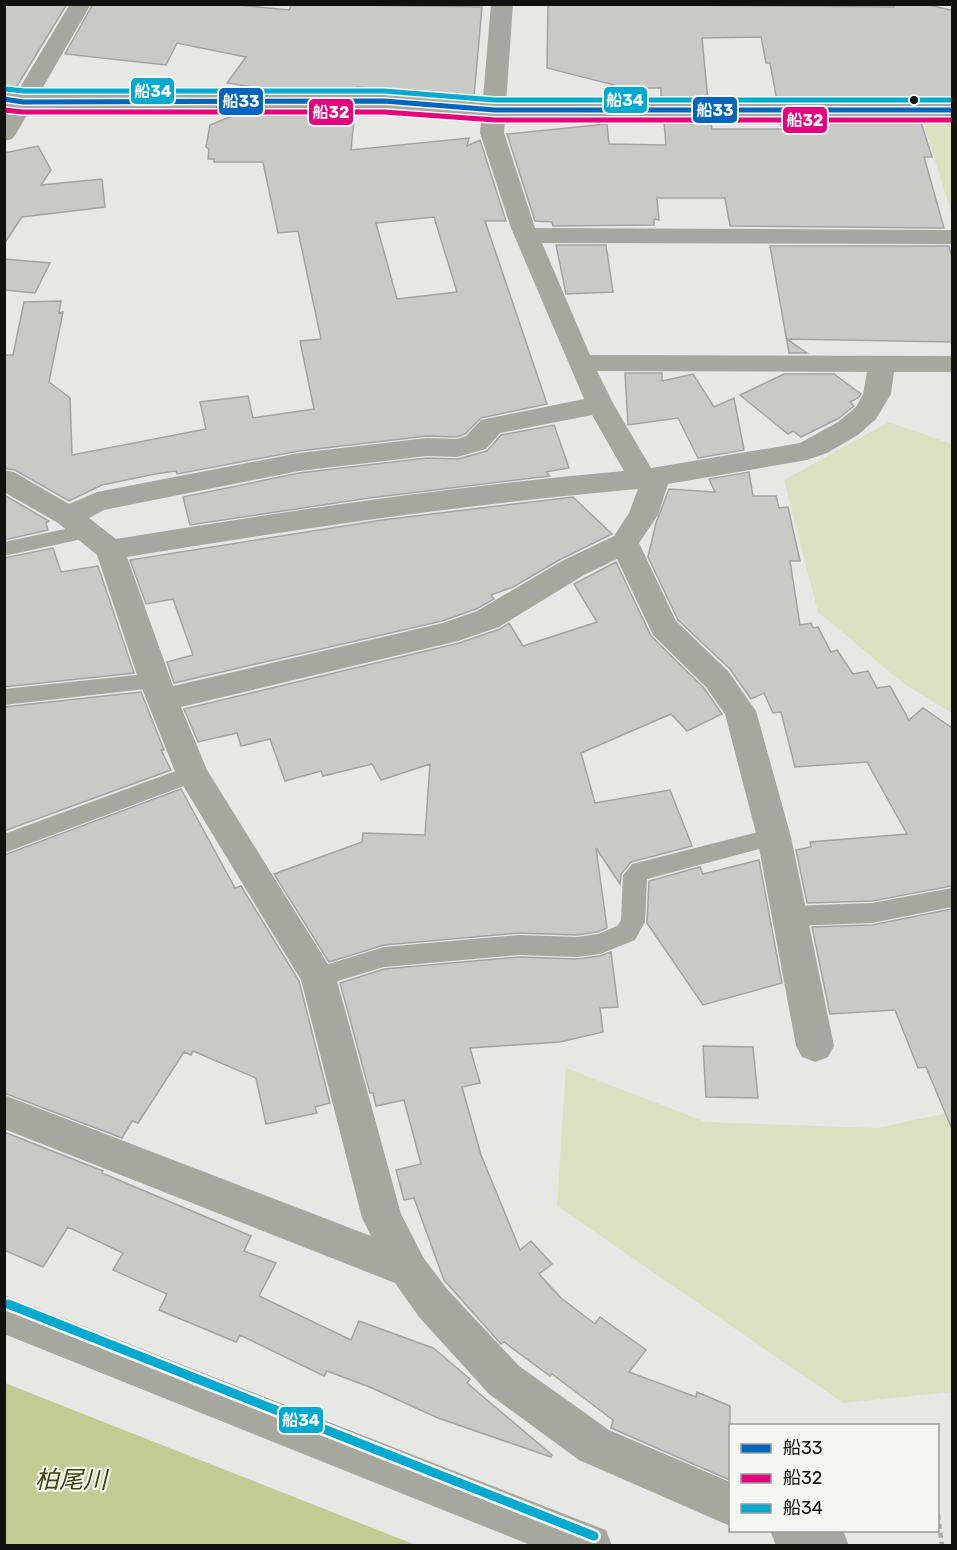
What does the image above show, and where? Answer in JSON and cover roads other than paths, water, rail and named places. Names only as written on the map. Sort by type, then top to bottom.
[{"type":"street","points":[[4,134],[14,101],[81,4]]},
{"type":"street","points":[[159,690],[457,629],[488,619],[573,568],[624,543],[643,515],[649,478],[600,405],[580,363],[526,235],[492,133],[502,4]]},
{"type":"street","points":[[14,101],[384,101],[495,110],[952,110]]},
{"type":"street","points":[[526,235],[952,237]]},
{"type":"street","points":[[580,363],[952,364]]},
{"type":"street","points":[[89,532],[309,517],[553,487],[649,478],[807,451],[828,441],[860,418],[876,396],[882,365]]},
{"type":"street","points":[[89,532],[97,502],[299,462],[427,447],[457,448],[476,443],[491,426],[600,405]]},
{"type":"street","points":[[4,478],[89,532],[159,690],[192,774],[318,976],[381,1218],[409,1270],[433,1303],[504,1380],[594,1445],[729,1504]]},
{"type":"street","points":[[624,543],[664,627],[717,679],[740,711],[774,837],[815,1046]]},
{"type":"street","points":[[4,1112],[409,1270]]},
{"type":"street","points":[[4,1314],[590,1545]]},
{"type":"street","points":[[797,1532],[827,1545]]},
{"type":"lane","points":[[4,549],[89,532]]},
{"type":"lane","points":[[4,697],[159,690]]},
{"type":"lane","points":[[4,844],[192,774]]},
{"type":"lane","points":[[318,976],[384,957],[519,945],[578,947],[600,944],[626,933],[633,922],[635,875],[639,871],[774,837]]},
{"type":"lane","points":[[791,916],[872,913],[952,898]]},
{"type":"water","name":"柏尾川","points":[[5,1383],[416,1545],[5,1545]]}]
